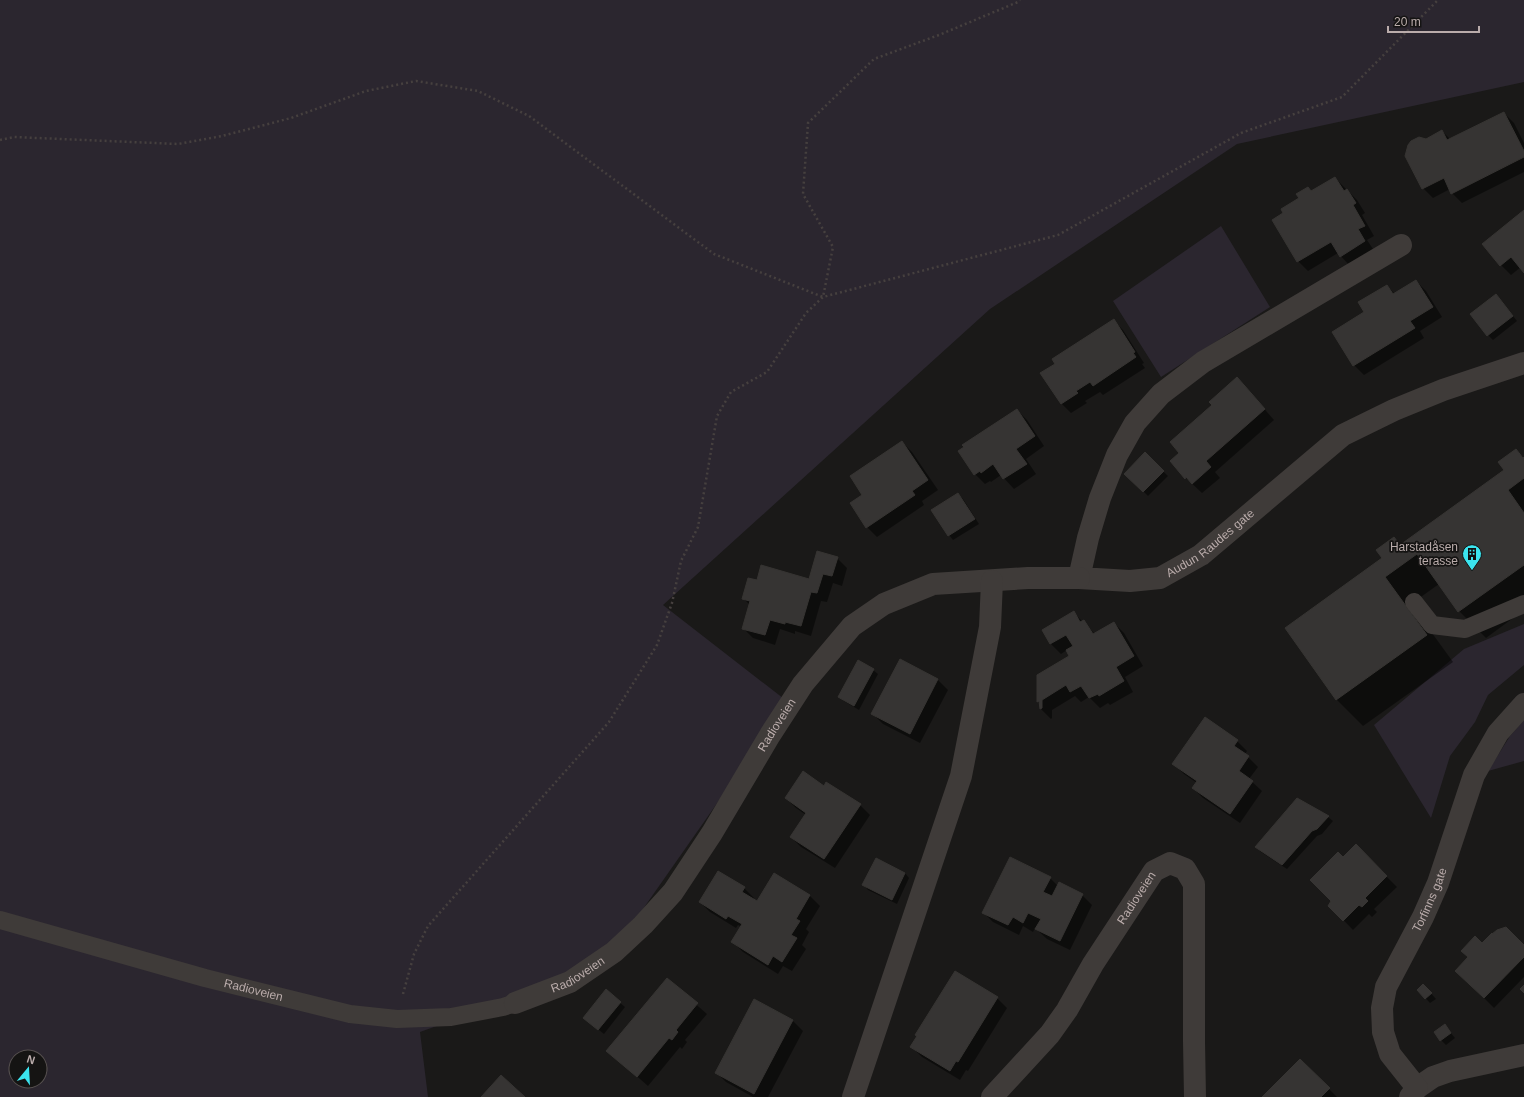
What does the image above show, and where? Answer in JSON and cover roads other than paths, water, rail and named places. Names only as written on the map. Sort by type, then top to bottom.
[{"type":"street","points":[[1079,578],[1090,531],[1100,498],[1117,455],[1135,423],[1161,394],[1203,362],[1401,244]]},
{"type":"street","name":"Audun Raudes gate","points":[[1079,578],[1130,581],[1160,578],[1201,555],[1343,435],[1394,410],[1443,390],[1524,364]]},
{"type":"street","name":"Radioveien","points":[[515,1003],[570,982],[614,952],[643,925],[673,892],[712,833],[770,735],[803,684],[852,626],[884,604],[933,584],[1028,578],[1079,578]]},
{"type":"street","points":[[853,1097],[961,776],[990,627],[992,581]]},
{"type":"street","name":"Torfinns gate","points":[[1414,1092],[1390,1054],[1383,1032],[1382,1008],[1386,987],[1423,917],[1438,883],[1474,775],[1498,733],[1524,704]]},
{"type":"street","name":"Radioveien","points":[[992,1097],[1050,1034],[1067,1010],[1093,964],[1154,871],[1170,863],[1185,869],[1194,884],[1195,1097]]},
{"type":"street","points":[[1414,1092],[1433,1077],[1450,1071],[1524,1055]]},
{"type":"lane","points":[[1414,602],[1432,625],[1465,629],[1524,604]]},
{"type":"lane","name":"Radioveien","points":[[0,920],[205,978],[350,1014],[397,1020],[451,1017],[515,1003]]},
{"type":"place","name":"Harstadåsen terasse","points":[[1472,571]]}]
